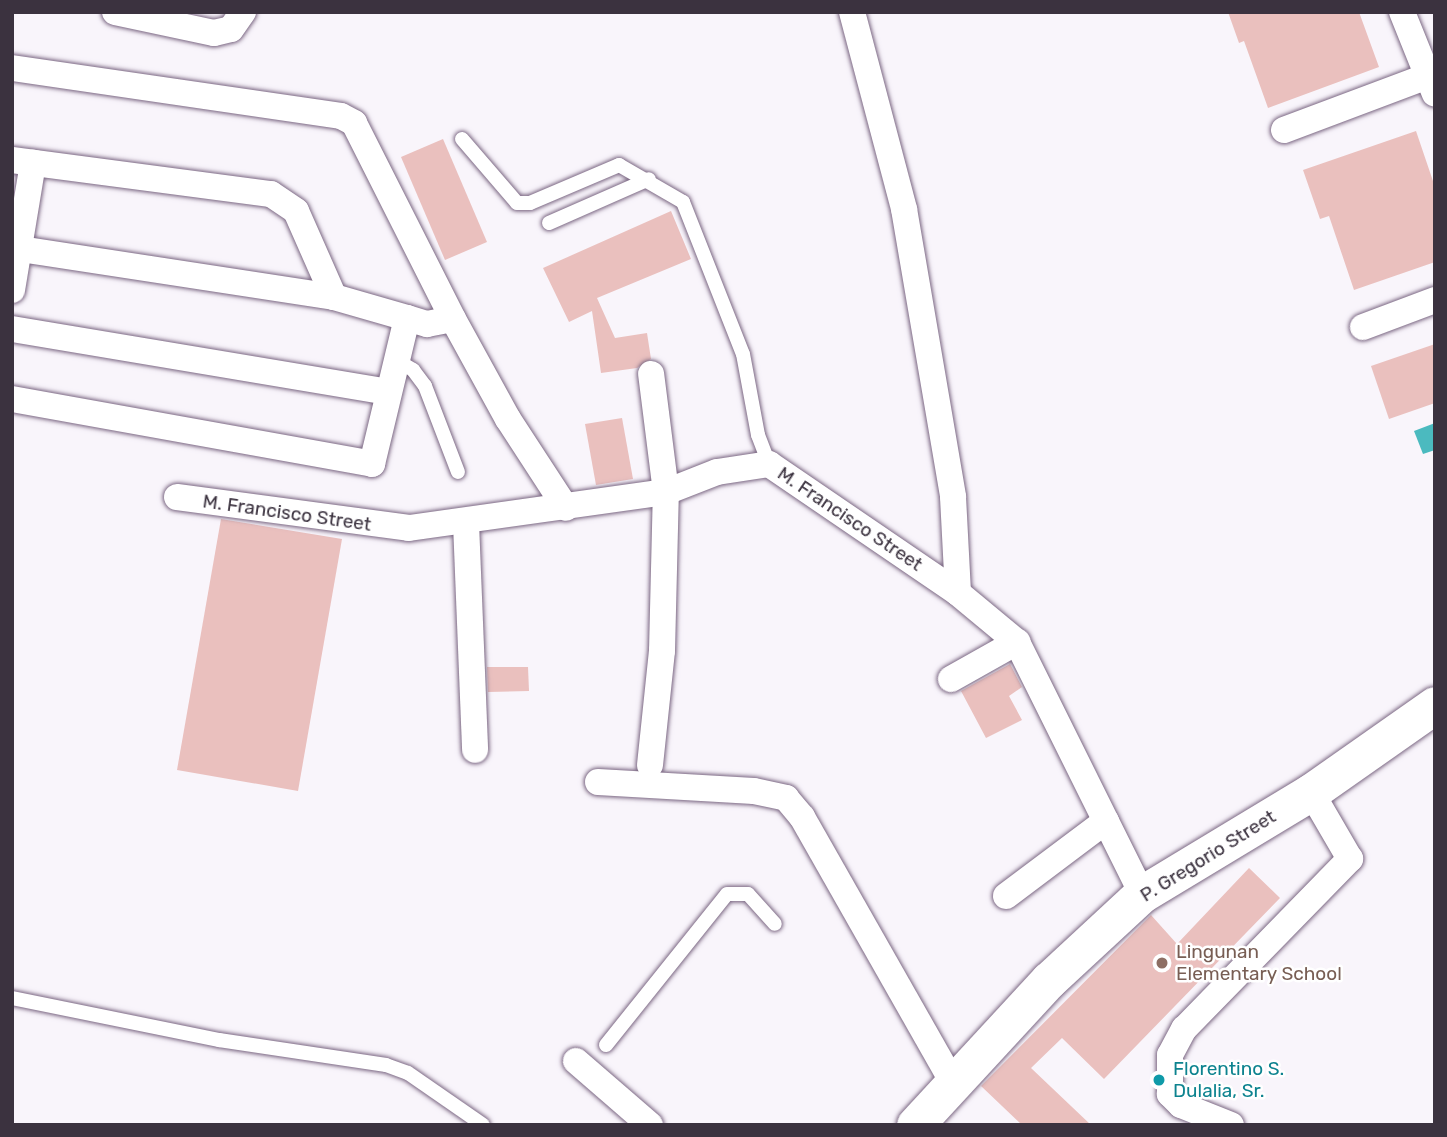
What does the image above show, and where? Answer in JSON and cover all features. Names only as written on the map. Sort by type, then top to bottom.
[{"type":"street","points":[[115,12],[152,15],[214,33],[232,29],[243,12]]},
{"type":"street","points":[[852,12],[904,209],[953,497],[958,593]]},
{"type":"street","points":[[1284,130],[1431,85],[1402,12]]},
{"type":"street","points":[[12,68],[341,116],[354,123],[453,319],[508,419],[566,508]]},
{"type":"street","points":[[12,289],[19,249],[23,161],[271,194],[296,211],[334,297]]},
{"type":"street","points":[[19,249],[334,297],[426,324],[453,319]]},
{"type":"street","points":[[1363,327],[1435,300]]},
{"type":"street","points":[[12,399],[372,464],[407,318]]},
{"type":"street","points":[[12,329],[388,391]]},
{"type":"street","points":[[650,374],[666,492],[662,651],[650,765]]},
{"type":"street","name":"M. Francisco Street","points":[[177,497],[374,526],[466,523],[666,492],[717,472],[769,464],[958,593],[1017,642],[1142,894]]},
{"type":"street","points":[[466,523],[475,750]]},
{"type":"street","points":[[951,679],[1017,642]]},
{"type":"street","name":"P. Gregorio Street","points":[[915,1125],[952,1081],[1049,980],[1142,894],[1311,792],[1435,705]]},
{"type":"street","points":[[598,782],[754,790],[786,797],[802,817],[952,1081]]},
{"type":"street","points":[[1231,1125],[1176,1115],[1168,1079],[1170,1055],[1184,1029],[1350,859],[1311,792]]},
{"type":"street","points":[[1006,896],[1107,821]]},
{"type":"street","points":[[576,1061],[650,1125]]},
{"type":"lane","points":[[462,138],[517,204],[530,203],[619,165],[649,179],[683,202],[743,354],[758,435],[769,464]]},
{"type":"lane","points":[[549,223],[649,179]]},
{"type":"lane","points":[[396,360],[413,369],[425,386],[458,472]]},
{"type":"lane","points":[[606,1045],[727,894],[748,894],[775,924]]},
{"type":"lane","points":[[12,998],[219,1040],[386,1065],[408,1073],[483,1125]]},
{"type":"water","points":[[1435,423],[1435,450],[1423,454],[1414,431]]},
{"type":"building","points":[[1228,12],[1359,12],[1379,67],[1268,108],[1244,41],[1239,43]]},
{"type":"building","points":[[1416,131],[1435,187],[1435,262],[1354,290],[1329,216],[1320,219],[1303,170]]},
{"type":"building","points":[[443,139],[487,242],[445,260],[401,157]]},
{"type":"building","points":[[671,211],[691,259],[597,298],[615,338],[647,333],[651,359],[637,368],[601,373],[592,311],[569,322],[543,268]]},
{"type":"building","points":[[1435,344],[1435,403],[1389,419],[1371,366]]},
{"type":"building","points":[[622,418],[633,479],[596,485],[585,424]]},
{"type":"building","points":[[221,519],[342,539],[298,791],[177,770]]},
{"type":"building","points":[[1010,664],[1022,687],[1009,696],[1022,720],[986,738],[961,691]]},
{"type":"building","points":[[487,667],[528,667],[529,691],[488,692]]},
{"type":"building","points":[[1249,868],[1280,898],[1104,1079],[1062,1038],[1031,1068],[1091,1125],[1022,1125],[981,1086],[1151,915],[1177,944]]},
{"type":"place","name":"Lingunan Elementary School","points":[[1162,963]]},
{"type":"place","name":"Florentino S. Dulalia, Sr.","points":[[1159,1080]]}]
